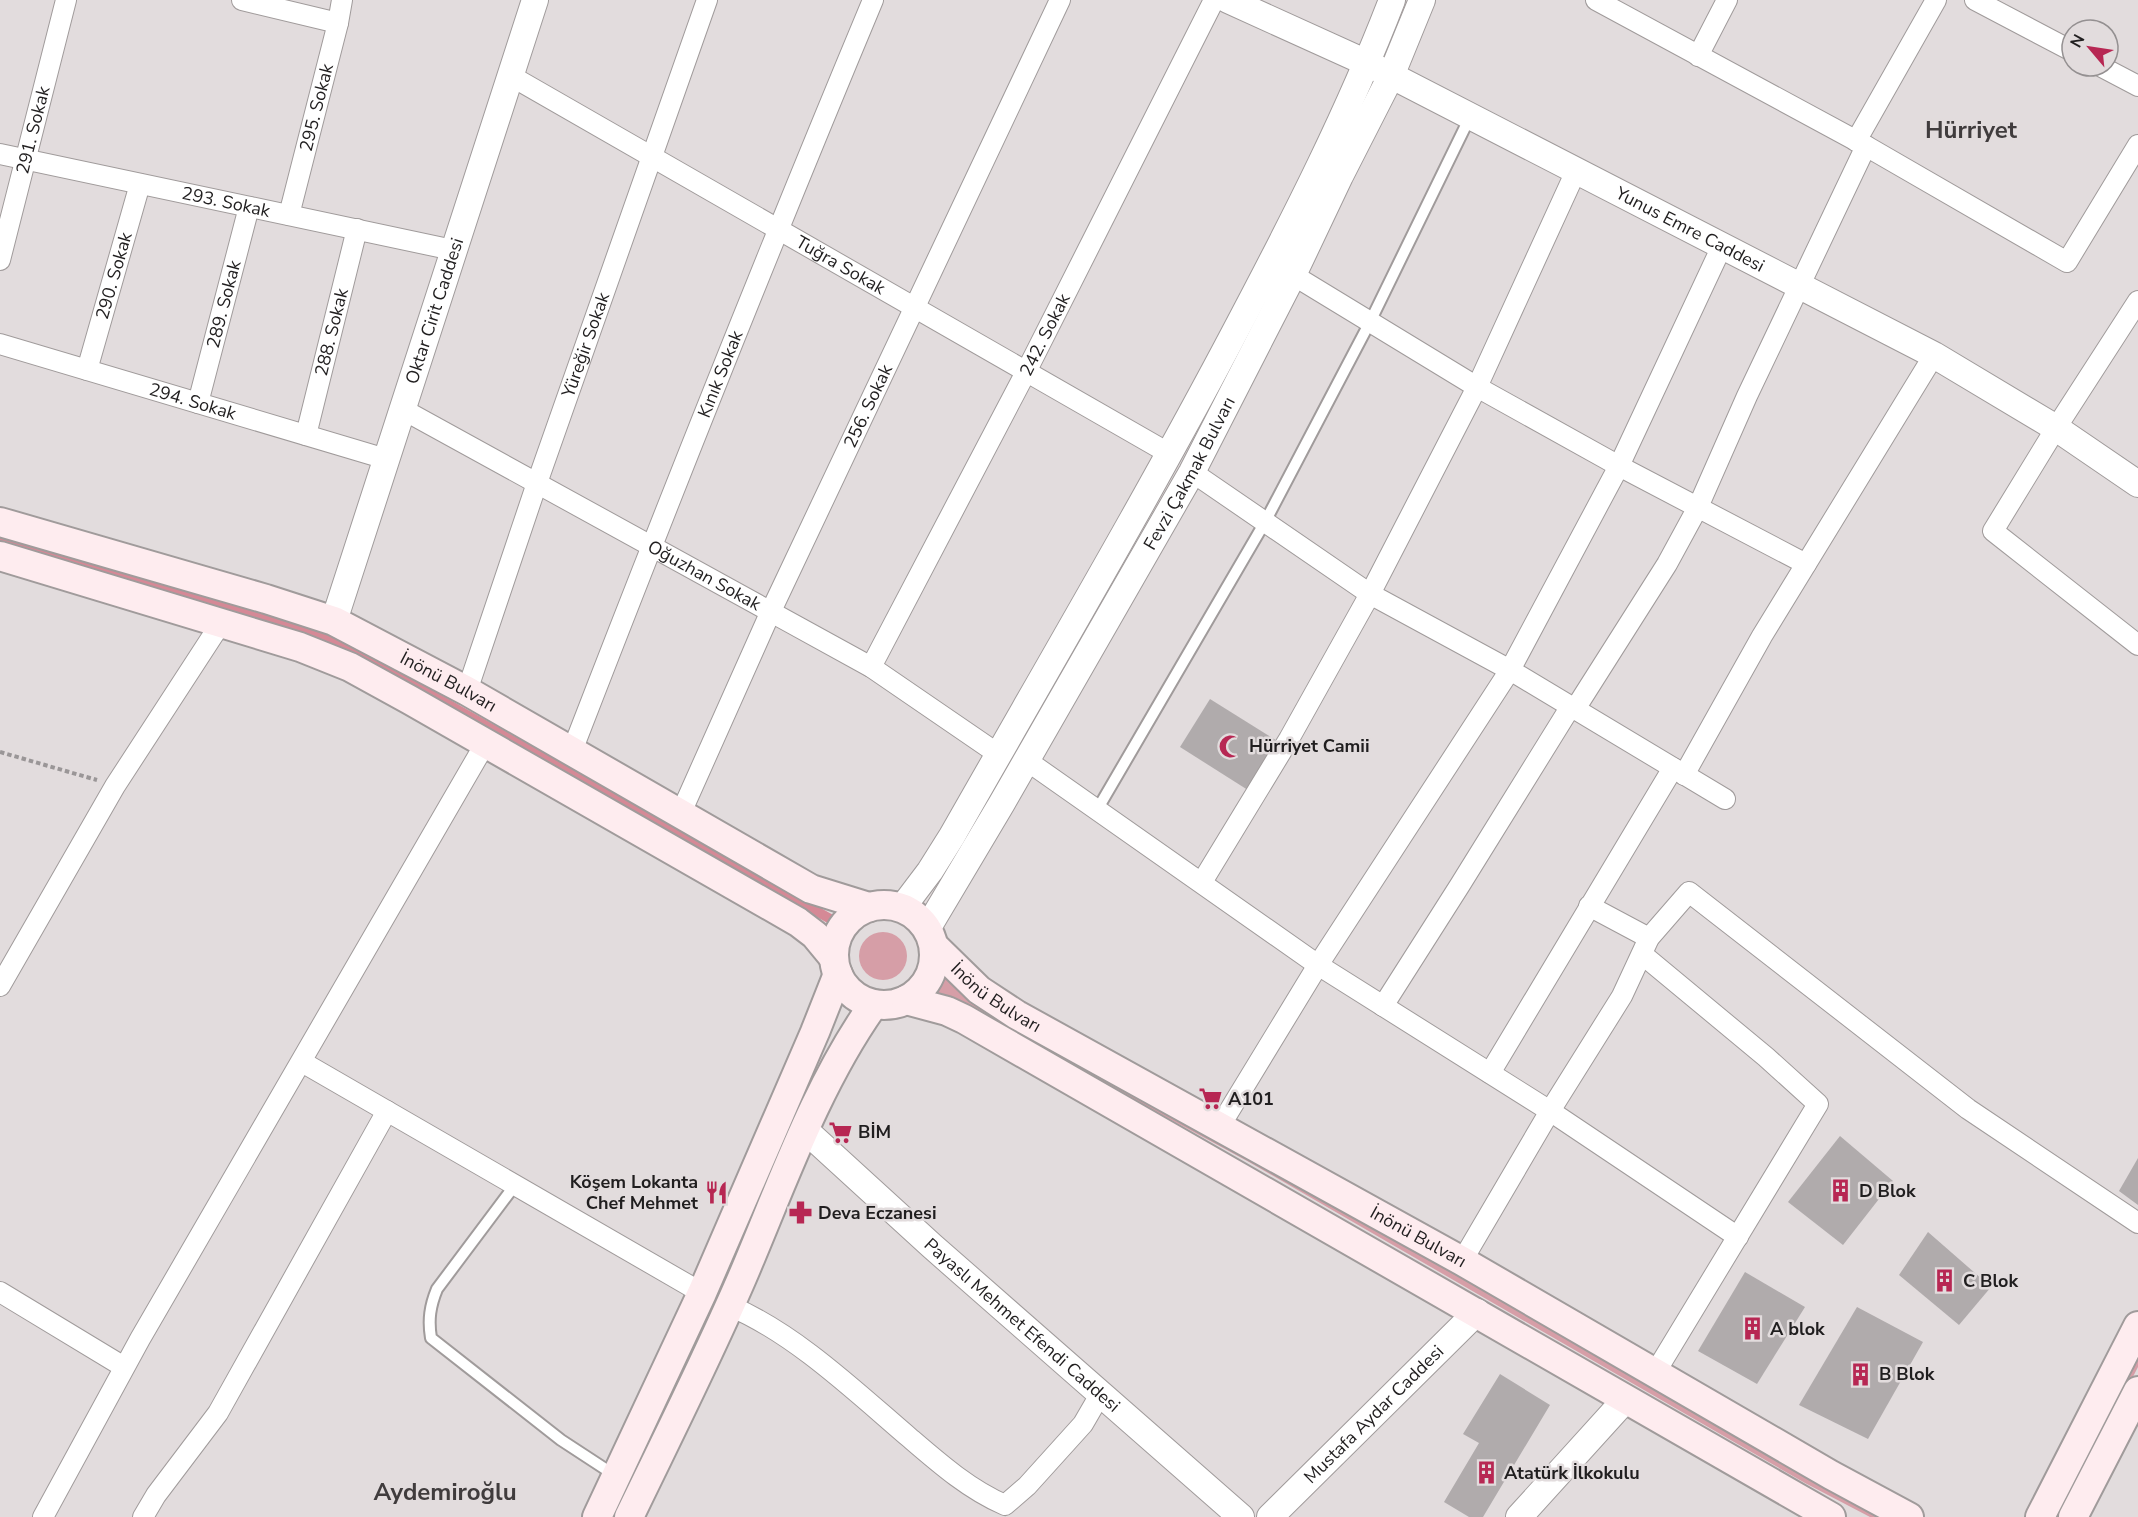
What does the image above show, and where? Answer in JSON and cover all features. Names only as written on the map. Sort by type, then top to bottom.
[{"type":"main road","name":"İnönü Bulvarı","points":[[0,522],[334,621],[467,691],[811,889],[869,907]]},
{"type":"main road","name":"İnönü Bulvarı","points":[[0,556],[300,647],[350,667],[798,922],[814,935],[836,966]]},
{"type":"main road","points":[[597,1517],[702,1293],[820,1021],[836,966],[836,942],[843,927],[854,915],[869,907],[886,905],[902,908],[916,916],[931,938],[935,960],[929,977],[919,991],[906,1000],[890,1005],[874,1004],[859,998],[846,988],[836,966]]},
{"type":"main road","name":"İnönü Bulvarı","points":[[931,938],[979,990],[1017,1015],[1462,1261],[1831,1475],[1909,1517]]},
{"type":"main road","points":[[906,1000],[947,1011],[964,1019],[1205,1159],[1477,1312],[1823,1515]]},
{"type":"main road","points":[[629,1517],[730,1306],[840,1056],[874,1004]]},
{"type":"main road","points":[[2040,1517],[2138,1326]]},
{"type":"main road","points":[[2073,1517],[2138,1390]]},
{"type":"street","name":"291. Sokak","points":[[0,260],[66,0]]},
{"type":"street","points":[[242,0],[338,23]]},
{"type":"street","name":"295. Sokak","points":[[289,215],[342,0]]},
{"type":"street","name":"Oktar Cirit Caddesi","points":[[334,621],[535,0]]},
{"type":"street","name":"Yüreğir Sokak","points":[[467,691],[537,483],[707,0]]},
{"type":"street","name":"Kınık Sokak","points":[[572,751],[778,229],[873,0]]},
{"type":"street","name":"256. Sokak","points":[[680,815],[771,611],[1060,0]]},
{"type":"street","name":"242. Sokak","points":[[871,667],[1027,370],[1214,0]]},
{"type":"street","name":"Yunus Emre Caddesi","points":[[1228,0],[1367,63],[1934,355],[2056,428],[2138,484]]},
{"type":"street","name":"Fevzi Çakmak Bulvarı","points":[[902,908],[938,859],[1170,454],[1277,251],[1367,63],[1392,0]]},
{"type":"street","name":"Fevzi Çakmak Bulvarı","points":[[931,938],[1026,760],[1192,472],[1391,76],[1422,0]]},
{"type":"street","points":[[1596,0],[1861,144],[2067,262],[2138,145]]},
{"type":"street","points":[[1698,56],[1727,0]]},
{"type":"street","points":[[1383,1006],[1667,564],[1698,507],[1861,144],[1936,0]]},
{"type":"street","points":[[1975,0],[2060,45]]},
{"type":"street","name":"Tuğra Sokak","points":[[511,76],[1170,454]]},
{"type":"street","points":[[2120,77],[2138,86]]},
{"type":"street","name":"293. Sokak","points":[[0,154],[453,250]]},
{"type":"street","points":[[1202,882],[1289,739],[1370,594],[1477,387],[1576,171]]},
{"type":"street","name":"290. Sokak","points":[[87,370],[140,184]]},
{"type":"street","name":"289. Sokak","points":[[198,403],[249,207]]},
{"type":"street","name":"288. Sokak","points":[[306,435],[357,229]]},
{"type":"street","points":[[1220,1126],[1318,965],[1510,670],[1619,466],[1722,246]]},
{"type":"street","points":[[1293,275],[1477,387],[1619,466],[1806,564]]},
{"type":"street","points":[[2138,301],[1993,531],[2138,645]]},
{"type":"street","name":"294. Sokak","points":[[0,344],[386,459]]},
{"type":"street","points":[[1490,1073],[1589,906],[1679,772],[1934,355]]},
{"type":"street","name":"Oğuzhan Sokak","points":[[402,409],[871,667],[998,754]]},
{"type":"street","points":[[1192,472],[1370,594],[1510,670],[1725,799]]},
{"type":"street","points":[[0,986],[116,786],[221,623]]},
{"type":"street","points":[[43,1517],[124,1367],[485,744]]},
{"type":"street","points":[[1026,760],[1318,965],[1550,1111],[1738,1238]]},
{"type":"street","points":[[1462,1261],[1550,1111],[1622,996],[1646,947],[1689,892],[1968,1109],[2138,1223]]},
{"type":"street","points":[[1589,906],[1646,947],[1818,1104],[1655,1373]]},
{"type":"street","points":[[302,1062],[702,1293]]},
{"type":"street","points":[[143,1517],[156,1495],[218,1413],[387,1111]]},
{"type":"street","name":"Payaslı Mehmet Efendi Caddesi","points":[[806,1131],[932,1246],[1241,1517]]},
{"type":"street","points":[[0,1292],[124,1367]]},
{"type":"street","points":[[730,1306],[752,1315],[821,1362],[943,1466],[987,1497],[1005,1505],[1027,1486],[1083,1424],[1101,1393]]},
{"type":"street","name":"Mustafa Aydar Caddesi","points":[[1270,1517],[1477,1312]]},
{"type":"street","points":[[1519,1517],[1624,1400]]},
{"type":"lane","points":[[1097,810],[1265,522],[1370,322],[1470,116]]},
{"type":"lane","points":[[515,1185],[437,1289],[429,1315],[431,1338],[561,1440],[616,1476]]},
{"type":"path","points":[[0,752],[116,786]]},
{"type":"shaded area","points":[[0,534],[295,619],[345,641],[835,916],[831,925],[560,770],[342,650],[291,629],[0,544]]},
{"type":"shaded area","points":[[878,932],[888,932],[903,942],[907,956],[903,970],[897,976],[888,980],[878,980],[863,970],[859,961],[859,951],[869,936]]},
{"type":"shaded area","points":[[946,974],[963,994],[1251,1155],[1728,1433],[1885,1517],[1870,1517],[1805,1483],[1249,1162],[1011,1033],[934,997]]},
{"type":"shaded area","points":[[2138,1355],[2138,1367],[2060,1517],[2053,1517]]},
{"type":"building","name":"Hürriyet Camii","points":[[1210,699],[1282,744],[1251,792],[1180,747]]},
{"type":"building","name":"D Blok","points":[[1840,1136],[1893,1181],[1843,1245],[1788,1202]]},
{"type":"building","points":[[2138,1158],[2138,1205],[2119,1191]]},
{"type":"building","name":"C Blok","points":[[1928,1232],[1991,1287],[1959,1325],[1899,1275]]},
{"type":"building","name":"A blok","points":[[1745,1272],[1805,1307],[1757,1384],[1698,1351]]},
{"type":"building","name":"B Blok","points":[[1857,1307],[1923,1342],[1868,1439],[1799,1405]]},
{"type":"building","name":"Atatürk İlkokulu","points":[[1500,1374],[1550,1405],[1483,1517],[1469,1517],[1444,1502],[1479,1443],[1463,1434]]},
{"type":"place","name":"Hürriyet Camii","points":[[1231,746]]},
{"type":"place","name":"A101","points":[[1210,1099]]},
{"type":"place","name":"BİM","points":[[840,1132]]},
{"type":"place","name":"D Blok","points":[[1841,1191]]},
{"type":"place","name":"Köşem Lokanta Chef Mehmet","points":[[716,1192]]},
{"type":"place","name":"Deva Eczanesi","points":[[800,1213]]},
{"type":"place","name":"C Blok","points":[[1945,1281]]},
{"type":"place","name":"A blok","points":[[1752,1329]]},
{"type":"place","name":"B Blok","points":[[1861,1374]]},
{"type":"place","name":"Atatürk İlkokulu","points":[[1486,1473]]},
{"type":"district","name":"Hürriyet","points":[[1971,130]]},
{"type":"district","name":"Aydemiroğlu","points":[[445,1492]]}]
